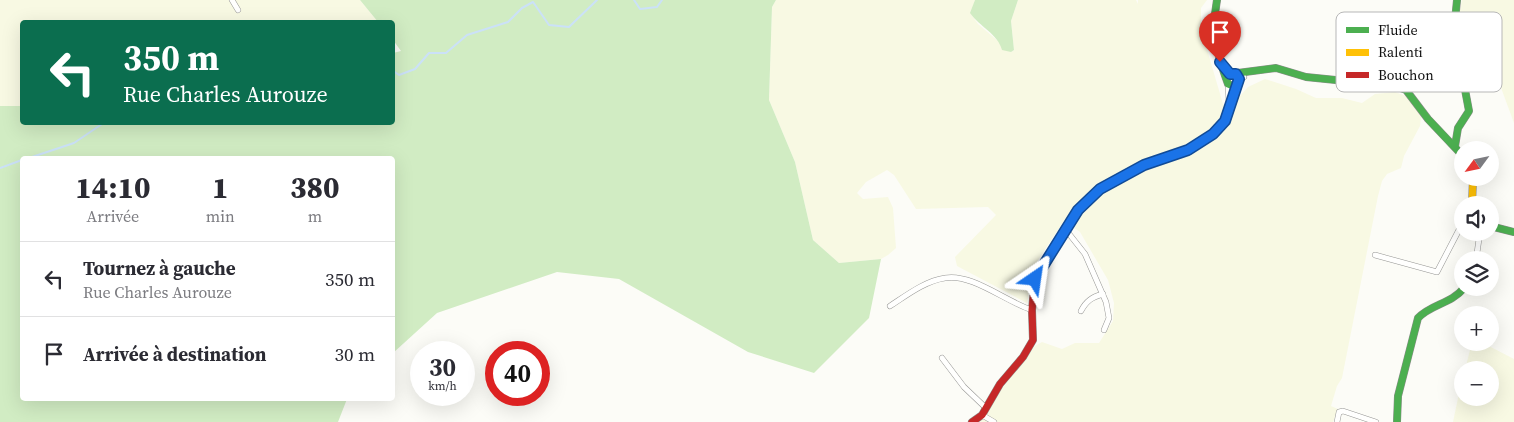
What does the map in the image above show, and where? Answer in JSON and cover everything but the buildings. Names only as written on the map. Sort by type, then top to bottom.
[{"type":"street","points":[[232,0],[238,10]]},
{"type":"street","points":[[972,422],[984,411],[1033,340],[1032,310],[1035,279],[1084,203],[1112,181],[1144,165],[1188,150],[1205,141],[1225,121],[1229,104],[1230,77],[1220,62],[1214,46],[1212,24],[1217,0]]},
{"type":"street","points":[[1230,77],[1276,68],[1306,77],[1336,80]]},
{"type":"street","points":[[1229,104],[1240,82],[1254,71]]},
{"type":"street","points":[[1230,77],[1239,77],[1240,82]]},
{"type":"street","points":[[1405,92],[1454,145]]},
{"type":"street","points":[[1456,141],[1458,128],[1469,110],[1466,92]]},
{"type":"street","points":[[1499,227],[1514,232]]},
{"type":"street","points":[[1066,230],[1086,254],[1103,294],[1109,318],[1104,330]]},
{"type":"street","points":[[1375,255],[1437,272],[1454,239]]},
{"type":"street","points":[[890,306],[918,288],[945,278],[956,277],[982,286],[1032,310]]},
{"type":"street","points":[[1081,311],[1084,304],[1092,298],[1103,294]]},
{"type":"street","points":[[1398,422],[1398,396],[1418,318],[1424,311],[1445,304],[1458,296]]},
{"type":"street","points":[[942,358],[994,422]]},
{"type":"street","points":[[1337,422],[1339,412],[1343,411],[1376,422]]},
{"type":"green space","points":[[0,0],[360,0],[376,20],[20,20],[20,106],[0,106]]},
{"type":"green space","points":[[360,0],[776,0],[772,7],[769,100],[795,162],[813,240],[839,263],[881,259],[869,318],[814,373],[748,352],[619,279],[557,272],[437,313],[395,351],[395,156],[20,156],[20,401],[346,401],[338,422],[0,422],[0,106],[20,106],[20,125],[395,125],[395,52],[401,51],[395,43],[395,20],[376,20]]},
{"type":"green space","points":[[776,0],[975,0],[971,14],[978,24],[1011,52],[1014,50],[1011,21],[1018,0],[1136,0],[1138,4],[1138,0],[1207,0],[1201,8],[1201,29],[1223,104],[1233,110],[1240,96],[1248,87],[1265,79],[1316,98],[1342,98],[1362,103],[1375,94],[1395,92],[1406,96],[1421,117],[1420,126],[1404,156],[1401,168],[1387,174],[1382,181],[1342,378],[1337,386],[1331,406],[1338,409],[1333,422],[980,422],[1001,390],[1035,346],[1042,342],[1062,349],[1075,343],[1099,343],[1113,321],[1114,303],[1108,280],[1080,232],[1064,221],[1032,269],[1027,303],[957,266],[955,257],[996,215],[988,207],[916,209],[894,175],[887,170],[866,182],[857,193],[863,199],[888,197],[893,208],[896,248],[881,259],[839,263],[813,240],[795,162],[769,100],[772,7]]},
{"type":"green space","points":[[975,0],[1018,0],[1011,21],[1014,50],[1011,52],[1002,50],[997,39],[970,13]]},
{"type":"green space","points":[[1462,0],[1514,0],[1514,123],[1502,90],[1502,12],[1460,12]]},
{"type":"green space","points":[[1470,351],[1498,351],[1514,359],[1514,422],[1453,422],[1456,406],[1499,406],[1499,361],[1467,361]]},
{"type":"waterway","points":[[395,72],[399,75],[415,69],[429,53],[446,53],[467,35],[508,22],[522,8],[533,2],[549,25],[569,27],[597,0]]},
{"type":"waterway","points":[[634,0],[640,9],[657,7],[662,0]]},
{"type":"waterway","points":[[35,156],[74,143],[101,125]]},
{"type":"waterway","points":[[0,168],[20,161]]},
{"type":"traffic: fast","points":[[1217,0],[1215,33],[1218,53],[1228,84],[1233,86],[1238,83]]},
{"type":"traffic: fast","points":[[1456,12],[1457,0]]},
{"type":"traffic: fast","points":[[1230,74],[1276,68],[1306,77],[1336,80]]},
{"type":"traffic: fast","points":[[1408,92],[1428,119],[1454,147]]},
{"type":"traffic: fast","points":[[1456,141],[1458,128],[1469,111],[1465,92]]},
{"type":"traffic: fast","points":[[1499,228],[1514,232]]},
{"type":"traffic: fast","points":[[1397,422],[1398,396],[1418,318],[1423,313],[1454,296]]},
{"type":"traffic: slow","points":[[1066,230],[1081,209],[1110,183],[1133,170],[1188,149],[1208,138],[1225,121],[1237,85]]},
{"type":"traffic: slow","points":[[1472,196],[1473,186]]},
{"type":"traffic: jam","points":[[972,422],[982,415],[1000,384],[1023,357],[1033,340],[1032,310],[1035,279],[1066,230]]},
{"type":"route","points":[[1035,279],[1078,210],[1100,189],[1144,165],[1188,150],[1205,141],[1220,128],[1225,121],[1229,104],[1239,79],[1238,75],[1230,74],[1220,62]]}]
